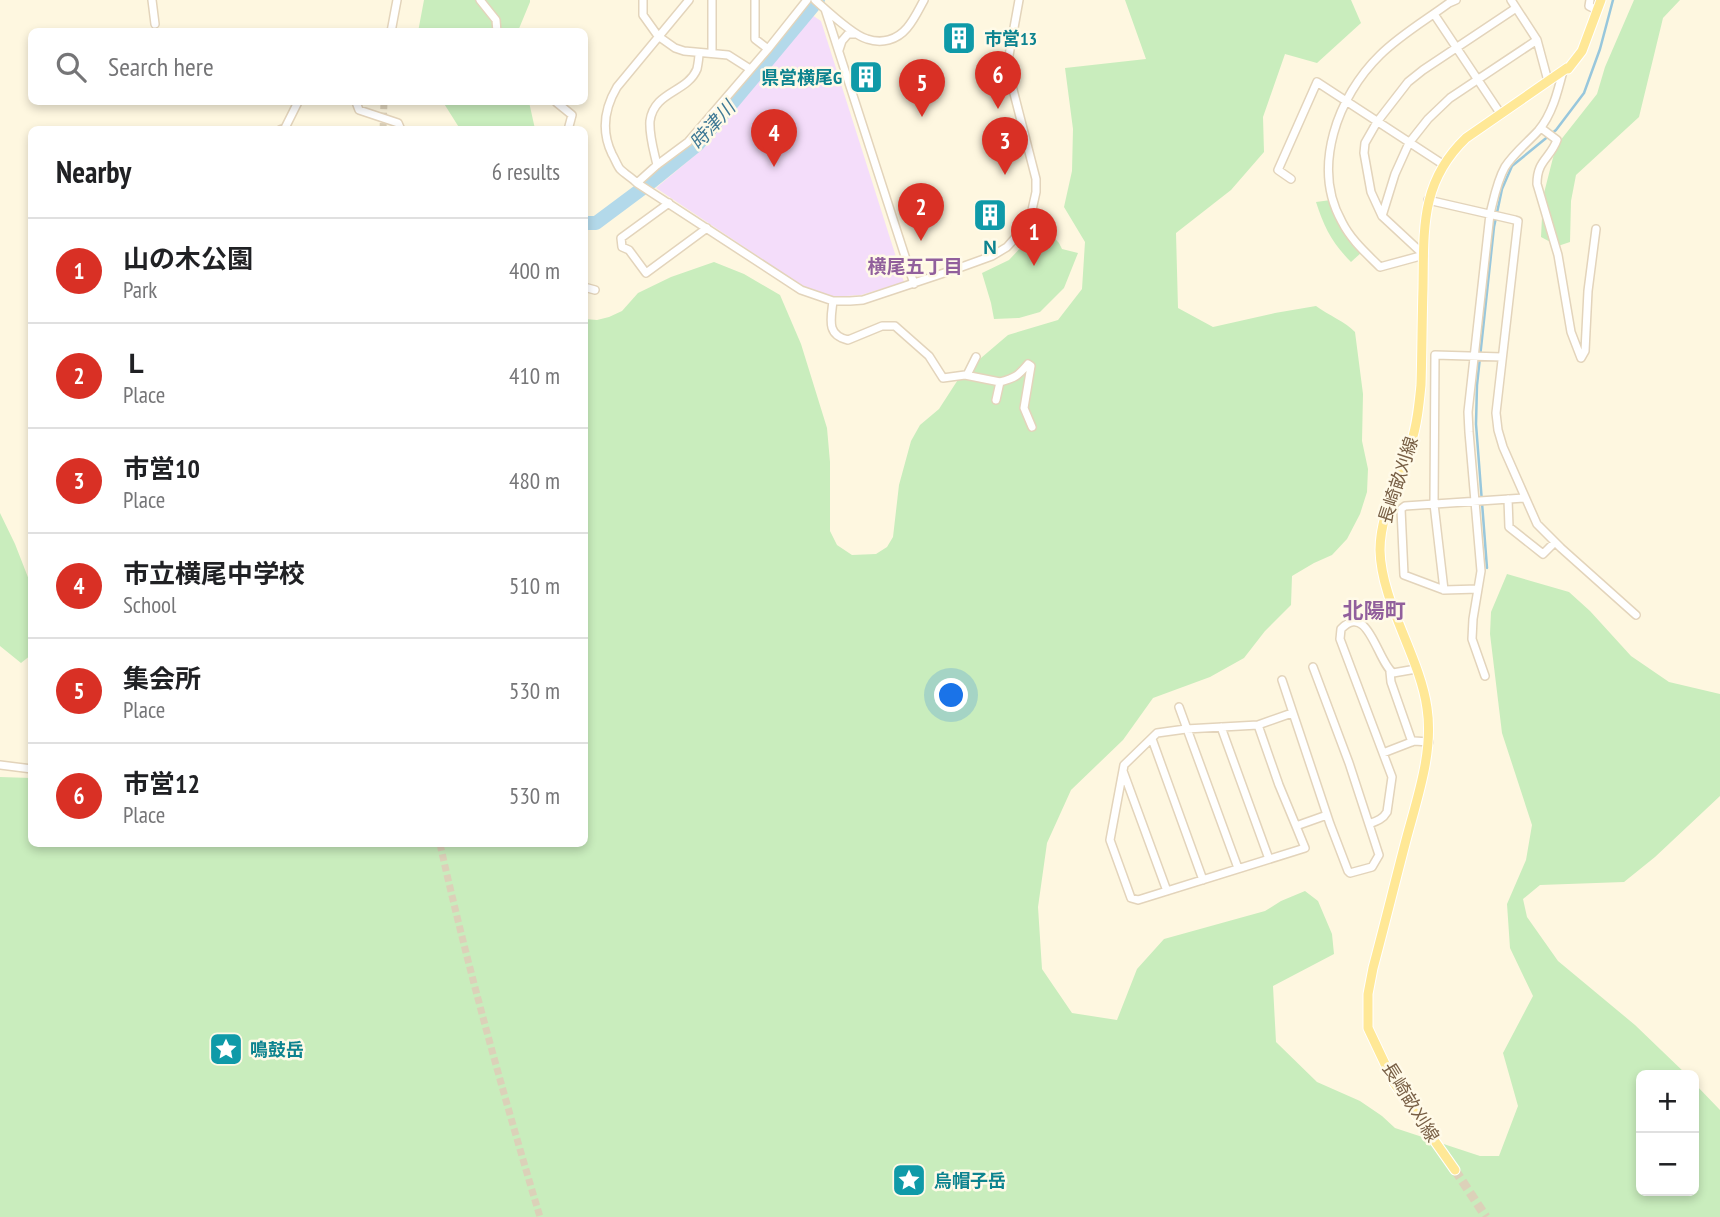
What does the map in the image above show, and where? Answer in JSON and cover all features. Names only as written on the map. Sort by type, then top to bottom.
[{"type":"main road","name":"長崎畝刈線","points":[[1455,1170],[1394,1083],[1368,1028],[1367,994],[1429,742],[1427,705],[1384,579],[1380,550],[1383,523],[1412,442],[1419,409],[1424,230],[1428,200],[1435,181],[1455,148],[1466,138],[1565,69],[1581,40],[1595,2]]},
{"type":"street","points":[[152,0],[155,24]]},
{"type":"street","points":[[392,28],[397,0]]},
{"type":"street","points":[[480,0],[496,20],[497,28]]},
{"type":"street","points":[[643,0],[643,15],[658,36],[675,48],[728,55],[750,69]]},
{"type":"street","points":[[689,0],[617,86],[610,99],[604,125],[608,145],[619,168],[637,183],[801,290],[833,301],[863,300],[992,256],[1023,229],[1037,192],[1009,74],[1008,61],[1019,0]]},
{"type":"street","points":[[712,0],[712,53]]},
{"type":"street","points":[[755,0],[755,39],[768,49]]},
{"type":"street","points":[[637,183],[688,142],[807,0]]},
{"type":"street","points":[[815,0],[857,34],[865,39],[878,41],[899,36],[908,27],[924,0]]},
{"type":"street","points":[[1424,255],[1380,267],[1359,246],[1341,221],[1333,201],[1327,162],[1336,123],[1359,80],[1379,56],[1456,0]]},
{"type":"street","points":[[1511,0],[1537,40],[1548,81]]},
{"type":"street","points":[[1424,255],[1382,216],[1371,192],[1364,153],[1365,143],[1377,122],[1408,82],[1516,8]]},
{"type":"street","points":[[825,9],[914,284]]},
{"type":"street","points":[[1434,14],[1500,113]]},
{"type":"street","points":[[839,50],[848,34],[857,34]]},
{"type":"street","points":[[1382,216],[1395,174],[1409,143],[1423,124],[1450,98],[1537,40]]},
{"type":"street","points":[[657,165],[650,132],[654,108],[660,100],[689,80],[696,71],[699,53]]},
{"type":"street","points":[[1485,676],[1472,639],[1481,571],[1468,412],[1491,214],[1503,170],[1511,158],[1547,133],[1565,69]]},
{"type":"street","points":[[1290,180],[1278,170],[1317,82],[1444,165]]},
{"type":"street","points":[[286,126],[296,105]]},
{"type":"street","points":[[357,105],[359,110],[398,123],[399,126]]},
{"type":"street","points":[[560,105],[572,115],[569,126]]},
{"type":"street","points":[[1547,133],[1557,140],[1555,147],[1542,162],[1537,173],[1537,184],[1558,254],[1571,332],[1581,358],[1584,351],[1596,229]]},
{"type":"street","points":[[1428,200],[1518,222],[1496,413],[1503,447],[1537,524],[1636,615]]},
{"type":"street","points":[[669,203],[621,238],[622,247],[629,250],[646,273],[707,228]]},
{"type":"street","points":[[588,288],[595,290]]},
{"type":"street","points":[[833,301],[831,324],[835,335],[848,341],[881,326],[895,326],[929,356],[943,378],[967,375],[1000,382],[1014,378],[1028,364],[1031,366],[1024,408],[1032,426]]},
{"type":"street","points":[[1444,590],[1434,504],[1435,355],[1502,357]]},
{"type":"street","points":[[967,375],[976,357]]},
{"type":"street","points":[[996,400],[1000,382]]},
{"type":"street","points":[[1478,589],[1444,590],[1404,575],[1401,509],[1405,506],[1524,498]]},
{"type":"street","points":[[1508,499],[1509,527],[1543,554],[1555,542]]},
{"type":"street","points":[[1369,824],[1385,816],[1392,778],[1340,639],[1341,629],[1350,622],[1363,624],[1385,667],[1390,671],[1396,673],[1416,668]]},
{"type":"street","points":[[1282,680],[1348,871],[1350,873],[1371,867],[1379,855],[1349,763],[1313,667]]},
{"type":"street","points":[[1390,671],[1391,682],[1412,742]]},
{"type":"street","points":[[1179,707],[1238,868]]},
{"type":"street","points":[[1258,725],[1305,848],[1138,900],[1130,898],[1110,840],[1124,765],[1157,733],[1258,725],[1293,713]]},
{"type":"street","points":[[1221,727],[1269,859]]},
{"type":"street","points":[[1152,739],[1203,880]]},
{"type":"street","points":[[1383,752],[1412,742],[1429,742]]},
{"type":"street","points":[[0,765],[28,768]]},
{"type":"street","points":[[1123,771],[1167,891]]},
{"type":"street","points":[[1296,826],[1327,815]]},
{"type":"shaded area","points":[[812,15],[821,21],[904,282],[861,295],[831,297],[801,285],[656,188],[706,146]]},
{"type":"green space","points":[[424,0],[530,0],[519,28],[419,28]]},
{"type":"green space","points":[[1125,0],[1351,0],[1361,23],[1317,63],[1285,54],[1263,117],[1264,152],[1231,190],[1176,233],[1178,308],[1213,327],[1316,306],[1347,325],[1355,332],[1363,394],[1362,441],[1368,469],[1367,492],[1360,514],[1347,539],[1332,555],[1292,576],[1291,605],[1265,631],[1244,658],[1210,677],[1153,698],[1123,740],[1071,790],[1047,843],[1038,907],[1042,969],[1072,1013],[1117,1020],[1137,969],[1164,939],[1265,911],[1305,891],[1318,901],[1332,934],[1334,954],[1273,986],[1276,1042],[1317,1082],[1360,1101],[1395,1128],[1480,1156],[1499,1156],[1518,1106],[1503,1053],[1533,996],[1510,948],[1507,904],[1526,860],[1532,825],[1502,733],[1490,634],[1491,612],[1507,574],[1569,592],[1631,656],[1669,682],[1720,694],[1720,796],[1624,882],[1540,885],[1523,899],[1527,917],[1558,961],[1635,1025],[1682,1070],[1636,1070],[1636,1196],[1699,1196],[1699,1088],[1720,1110],[1720,1217],[0,1217],[0,777],[28,778],[28,847],[588,847],[588,319],[609,317],[622,311],[638,293],[671,277],[714,262],[744,274],[780,295],[801,344],[827,428],[830,531],[837,545],[852,555],[876,554],[887,547],[893,537],[899,485],[911,441],[920,425],[939,409],[961,375],[1008,335],[1058,320],[1082,289],[1085,242],[1064,207],[1072,171],[1073,129],[1065,68],[1146,59]]},
{"type":"green space","points":[[1634,0],[1680,0],[1663,18],[1639,117],[1576,175],[1571,201],[1570,242],[1558,246],[1541,237],[1543,197],[1556,146],[1597,94],[1605,67]]},
{"type":"green space","points":[[445,105],[530,105],[534,126],[458,126]]},
{"type":"green space","points":[[1331,200],[1362,252],[1351,262],[1329,234],[1316,202]]},
{"type":"green space","points":[[1042,225],[1062,249],[1078,253],[1064,288],[1040,312],[1019,318],[994,319],[982,273],[1009,260]]},
{"type":"green space","points":[[0,513],[28,577],[28,657],[21,663],[0,646]]},
{"type":"waterway","name":"時津川","points":[[588,223],[596,223],[698,144],[818,0]]},
{"type":"waterway","points":[[1487,568],[1476,424],[1477,385],[1494,227],[1502,189],[1512,166],[1556,130],[1584,93],[1600,49],[1613,0]]},
{"type":"tunnel","points":[[383,126],[384,105]]},
{"type":"tunnel","points":[[441,847],[462,938],[540,1217]]},
{"type":"tunnel","points":[[1455,1170],[1486,1217]]},
{"type":"place","name":"市営13","points":[[959,38]]},
{"type":"place","name":"県営横尾G","points":[[866,77]]},
{"type":"place","name":"市営12","points":[[998,109]]},
{"type":"place","name":"集会所","points":[[922,117]]},
{"type":"place","name":"市立横尾中学校","points":[[774,167]]},
{"type":"place","name":"市営10","points":[[1005,175]]},
{"type":"place","name":"Ｎ","points":[[990,215]]},
{"type":"place","name":"Ｌ","points":[[921,241]]},
{"type":"place","name":"山の木公園","points":[[1034,266]]},
{"type":"place","name":"鳴鼓岳","points":[[226,1049]]},
{"type":"place","name":"烏帽子岳","points":[[909,1180]]},
{"type":"district","name":"横尾五丁目","points":[[915,266]]},
{"type":"district","name":"北陽町","points":[[1374,610]]}]
